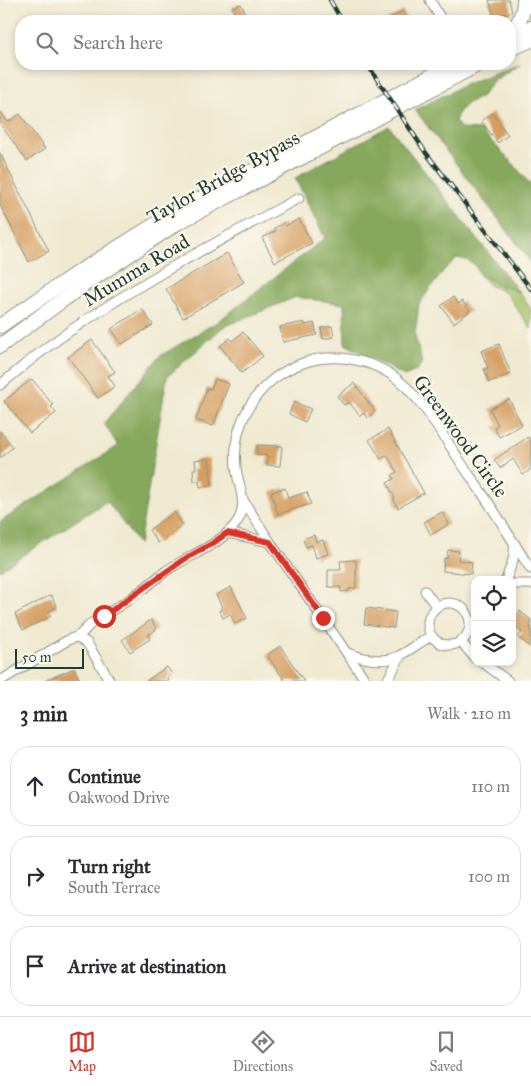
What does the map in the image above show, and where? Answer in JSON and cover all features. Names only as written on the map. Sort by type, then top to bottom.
[{"type":"main road","points":[[516,26],[520,22],[524,0]]},
{"type":"main road","points":[[516,34],[531,28]]},
{"type":"main road","points":[[516,47],[531,40]]},
{"type":"main road","points":[[516,49],[531,48]]},
{"type":"main road","name":"Taylor Bridge Bypass","points":[[0,326],[82,270],[172,214],[443,70]]},
{"type":"main road","name":"Taylor Bridge Bypass","points":[[0,346],[79,288],[177,223],[468,70]]},
{"type":"street","points":[[430,0],[439,15]]},
{"type":"street","name":"Mumma Road","points":[[0,385],[55,341],[99,311],[223,238],[299,198]]},
{"type":"street","name":"Greenwood Circle","points":[[243,500],[236,468],[236,444],[241,424],[256,397],[275,378],[296,365],[322,358],[350,359],[382,369],[393,376],[411,393],[440,431],[531,568]]},
{"type":"street","points":[[0,681],[68,640],[78,637],[91,624],[183,560],[227,533],[238,520],[243,500]]},
{"type":"street","points":[[243,500],[366,681]]},
{"type":"street","points":[[227,533],[270,542]]},
{"type":"street","points":[[507,576],[513,560],[514,544]]},
{"type":"street","points":[[516,584],[531,584]]},
{"type":"street","points":[[425,591],[436,606]]},
{"type":"street","points":[[449,602],[459,605],[466,611],[470,623],[469,630],[460,642],[449,645],[442,644],[431,636],[428,628],[429,614],[436,606],[449,602]]},
{"type":"street","points":[[466,611],[471,608]]},
{"type":"street","points":[[346,653],[362,658],[382,660],[400,655],[431,636]]},
{"type":"street","points":[[78,637],[88,643],[110,681]]},
{"type":"street","points":[[460,642],[471,654]]},
{"type":"street","points":[[387,681],[400,655]]},
{"type":"street","points":[[487,666],[508,681]]},
{"type":"green space","points":[[502,70],[510,70],[492,82],[482,96],[468,103],[459,111],[455,121],[461,129],[480,130],[509,159],[531,185],[531,262],[415,110],[466,84]]},
{"type":"green space","points":[[389,126],[519,292],[498,285],[479,274],[475,265],[467,260],[457,258],[445,269],[419,304],[415,335],[422,363],[416,371],[404,376],[345,344],[344,304],[296,297],[223,327],[167,377],[139,545],[107,501],[0,570],[0,522],[118,446],[104,423],[160,356],[217,322],[325,238],[295,178]]},
{"type":"green space","points":[[479,274],[498,285],[519,292],[531,309],[531,329],[506,293],[489,285]]},
{"type":"building","points":[[489,0],[509,0],[512,12],[493,15]]},
{"type":"building","points":[[241,4],[246,15],[236,15],[232,7]]},
{"type":"building","points":[[403,11],[405,15],[396,15]]},
{"type":"building","points":[[0,111],[8,122],[20,114],[45,149],[27,161],[0,124]]},
{"type":"building","points":[[492,113],[508,135],[498,143],[481,121]]},
{"type":"building","points":[[0,153],[49,251],[29,262],[0,205]]},
{"type":"building","points":[[299,219],[312,243],[275,262],[262,238],[276,231],[274,228],[284,223],[285,226]]},
{"type":"building","points":[[227,253],[244,282],[183,318],[166,289]]},
{"type":"building","points":[[453,297],[458,304],[462,301],[470,311],[454,323],[441,306]]},
{"type":"building","points":[[142,309],[153,325],[122,344],[111,329]]},
{"type":"building","points":[[304,322],[305,325],[314,323],[317,335],[283,342],[280,327]]},
{"type":"building","points":[[332,326],[334,337],[323,339],[321,328]]},
{"type":"building","points":[[243,332],[263,356],[242,373],[220,346],[230,338],[232,341]]},
{"type":"building","points":[[92,340],[115,372],[108,376],[115,386],[98,398],[68,357]]},
{"type":"building","points":[[499,344],[511,374],[489,382],[484,369],[488,368],[481,351]]},
{"type":"building","points":[[32,379],[53,405],[51,407],[56,413],[30,433],[4,401]]},
{"type":"building","points":[[215,379],[229,384],[213,426],[196,420],[207,388],[211,389]]},
{"type":"building","points":[[354,383],[375,411],[367,418],[364,413],[360,416],[349,402],[344,405],[337,396]]},
{"type":"building","points":[[509,399],[522,425],[499,437],[494,427],[498,425],[490,409]]},
{"type":"building","points":[[294,402],[311,409],[305,422],[289,414]]},
{"type":"building","points":[[388,429],[424,493],[398,508],[387,483],[394,479],[392,475],[397,472],[387,455],[381,459],[369,440]]},
{"type":"building","points":[[0,431],[13,447],[0,458]]},
{"type":"building","points":[[528,437],[531,442],[531,469],[523,475],[513,459],[500,468],[494,460]]},
{"type":"building","points":[[257,445],[282,446],[280,466],[267,465],[268,456],[257,455]]},
{"type":"building","points":[[209,458],[212,486],[200,487],[199,481],[194,481],[193,469],[196,469],[195,460]]},
{"type":"building","points":[[285,488],[288,498],[307,492],[311,504],[278,514],[271,492]]},
{"type":"building","points":[[174,512],[183,525],[158,543],[149,530]]},
{"type":"building","points":[[442,512],[449,524],[431,535],[424,522]]},
{"type":"building","points":[[314,535],[316,542],[323,540],[328,554],[316,558],[312,545],[306,547],[303,539]]},
{"type":"building","points":[[448,550],[459,551],[458,560],[472,562],[471,574],[443,571],[444,558],[447,559]]},
{"type":"building","points":[[356,560],[356,588],[341,592],[341,587],[328,587],[328,570],[341,570],[340,561]]},
{"type":"building","points":[[231,587],[247,618],[235,624],[230,614],[223,618],[219,611],[223,609],[216,595]]},
{"type":"building","points":[[51,595],[57,607],[48,612],[51,616],[23,630],[15,614]]},
{"type":"building","points":[[366,608],[396,612],[394,628],[364,624]]},
{"type":"building","points":[[520,611],[531,620],[531,648],[518,637],[522,632],[516,627],[516,616]]},
{"type":"building","points":[[151,620],[157,629],[148,635],[150,639],[130,652],[122,640]]},
{"type":"building","points":[[280,646],[304,681],[285,681],[267,655]]},
{"type":"building","points":[[167,667],[172,674],[167,678],[169,681],[146,681]]},
{"type":"building","points":[[74,668],[80,681],[44,681]]},
{"type":"railway","points":[[330,0],[339,15]]},
{"type":"railway","points":[[371,70],[426,153],[531,289]]},
{"type":"route","points":[[104,616],[183,560],[227,533],[270,542],[323,618]]}]
